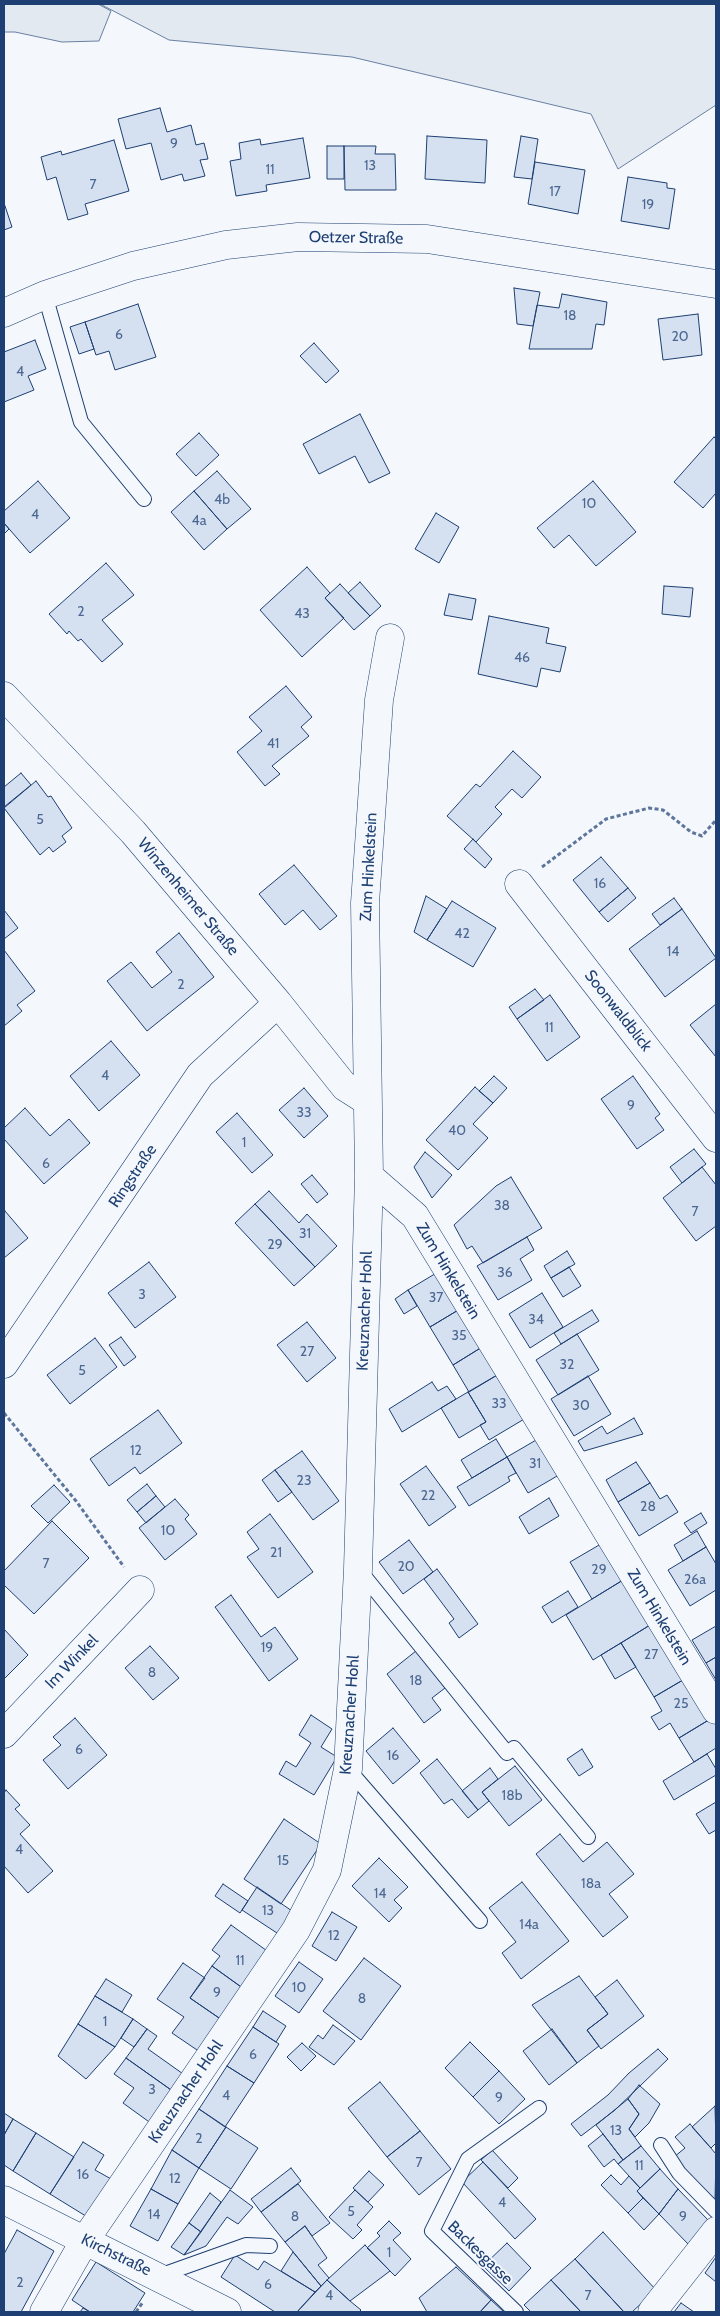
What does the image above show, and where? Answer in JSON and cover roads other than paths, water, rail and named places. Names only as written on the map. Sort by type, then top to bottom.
[{"type":"street","name":"Oetzer Straße","points":[[4,313],[45,295],[133,266],[226,245],[298,237],[427,239],[716,284]]},
{"type":"street","name":"Zum Hinkelstein","points":[[390,638],[379,700],[365,903],[366,1101],[369,1176],[415,1216],[716,1710]]},
{"type":"street","name":"Winzenheimer Straße","points":[[4,696],[133,832],[278,1003],[345,1088],[366,1101]]},
{"type":"street","name":"Soonwaldblick","points":[[519,884],[716,1138]]},
{"type":"street","name":"Ringstraße","points":[[4,1364],[200,1075],[278,1003]]},
{"type":"street","name":"Kreuznacher Hohl","points":[[44,2312],[85,2240],[296,1930],[327,1870],[348,1769],[358,1569],[369,1176]]},
{"type":"street","name":"Im Winkel","points":[[4,1734],[140,1590]]},
{"type":"street","name":"Kirchstraße","points":[[4,2200],[159,2276],[227,2312]]},
{"type":"street","points":[[652,2312],[716,2231]]},
{"type":"lane","points":[[45,295],[81,422],[144,499]]},
{"type":"lane","points":[[358,1569],[507,1753],[514,1748],[588,1837]]},
{"type":"lane","points":[[348,1769],[480,1921]]},
{"type":"lane","name":"Backesgasse","points":[[516,2312],[432,2231],[468,2158],[539,2108]]},
{"type":"lane","points":[[661,2145],[679,2173],[716,2211]]},
{"type":"lane","points":[[159,2276],[246,2245],[270,2246]]}]
